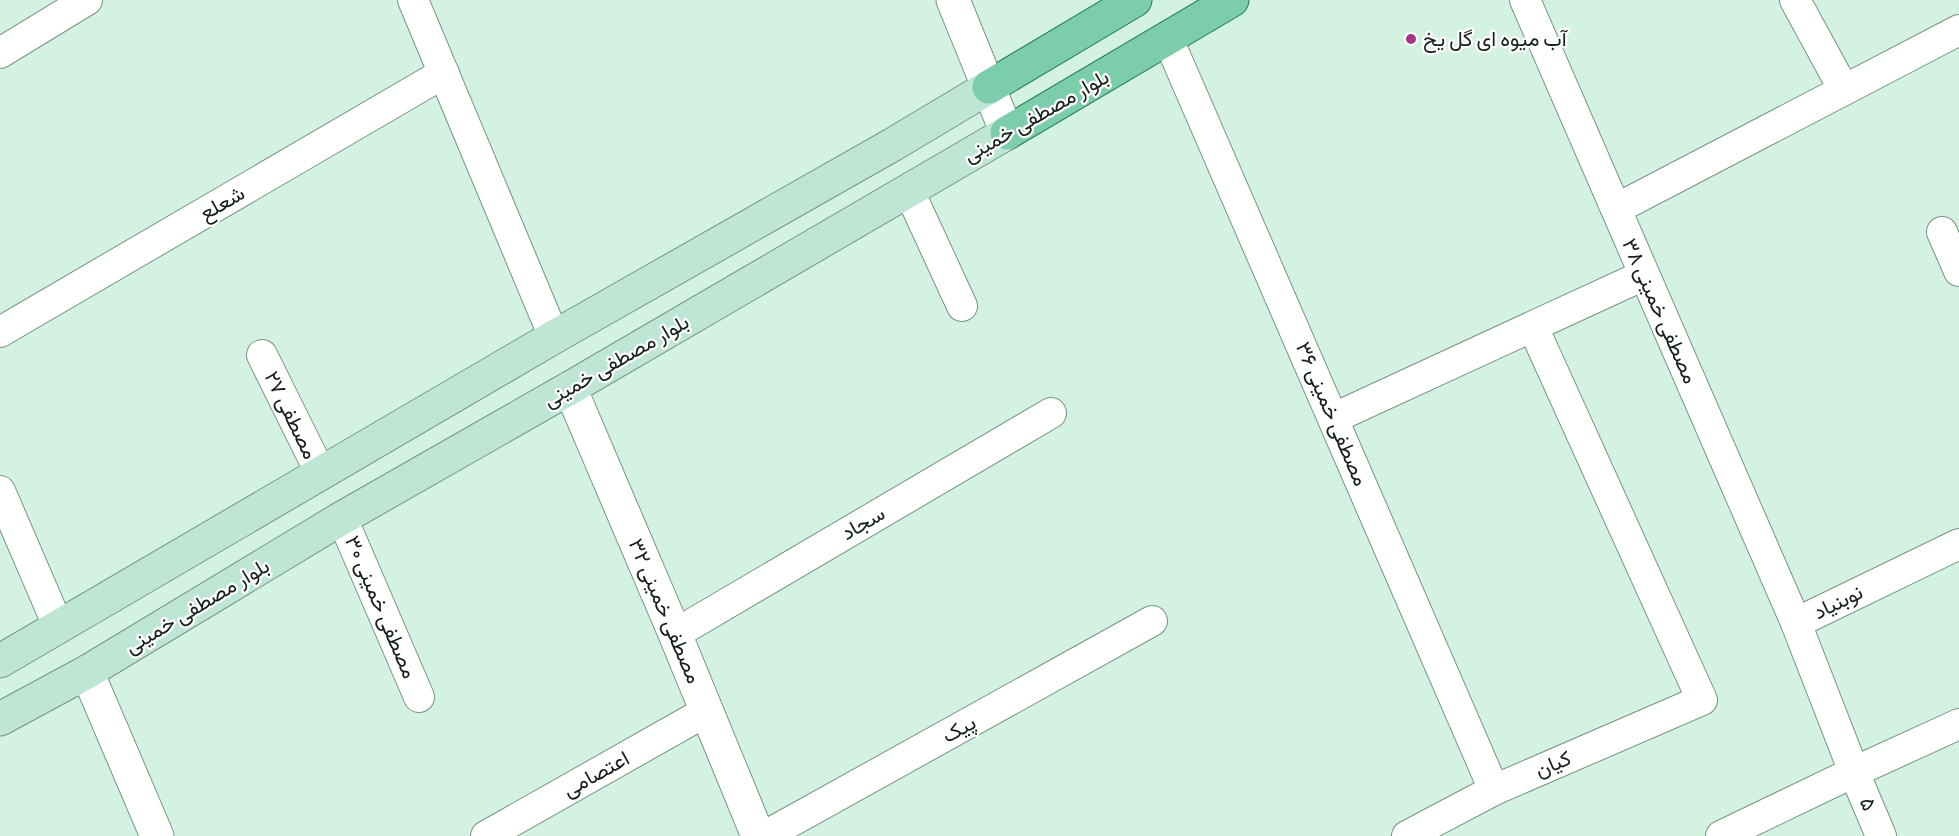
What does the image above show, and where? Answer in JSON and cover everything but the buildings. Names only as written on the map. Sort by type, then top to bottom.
[{"type":"main road","points":[[0,661],[554,338],[892,145],[1135,0]]},
{"type":"main road","name":"بلوار مصطفی خمینی","points":[[0,719],[87,672],[342,518],[570,388],[1232,0]]},
{"type":"street","points":[[0,53],[87,0]]},
{"type":"street","points":[[413,0],[554,338]]},
{"type":"street","points":[[953,0],[1007,133]]},
{"type":"street","name":"مصطفی خمینی ۳۸","points":[[1525,0],[1796,623]]},
{"type":"street","points":[[1795,0],[1844,90]]},
{"type":"street","points":[[1616,209],[1959,30]]},
{"type":"street","name":"مصطفی خمینی ۳۶","points":[[1168,39],[1494,790]]},
{"type":"street","name":"شعلع","points":[[0,332],[444,73]]},
{"type":"street","points":[[909,190],[962,306]]},
{"type":"street","points":[[1942,232],[1959,271]]},
{"type":"street","points":[[1334,418],[1644,275]]},
{"type":"street","name":"کیان","points":[[1407,836],[1494,790],[1702,700],[1533,327]]},
{"type":"street","name":"مصطفی ۲۷","points":[[262,355],[321,474]]},
{"type":"street","name":"مصطفی خمینی ۳۲","points":[[570,388],[758,836]]},
{"type":"street","name":"سجاد","points":[[675,634],[1051,413]]},
{"type":"street","points":[[0,491],[59,628]]},
{"type":"street","name":"مصطفی خمینی ۳۰","points":[[342,518],[419,697]]},
{"type":"street","name":"نوبنیاد","points":[[1854,772],[1796,623],[1959,544]]},
{"type":"street","name":"پیک","points":[[765,836],[1152,621]]},
{"type":"street","points":[[87,672],[157,836]]},
{"type":"street","name":"اعتصامی","points":[[486,836],[707,711]]},
{"type":"street","points":[[1721,836],[1959,724]]},
{"type":"street","name":"۵","points":[[1854,772],[1881,836]]},
{"type":"place","name":"آب میوه ای گل یخ","points":[[1411,39]]}]
